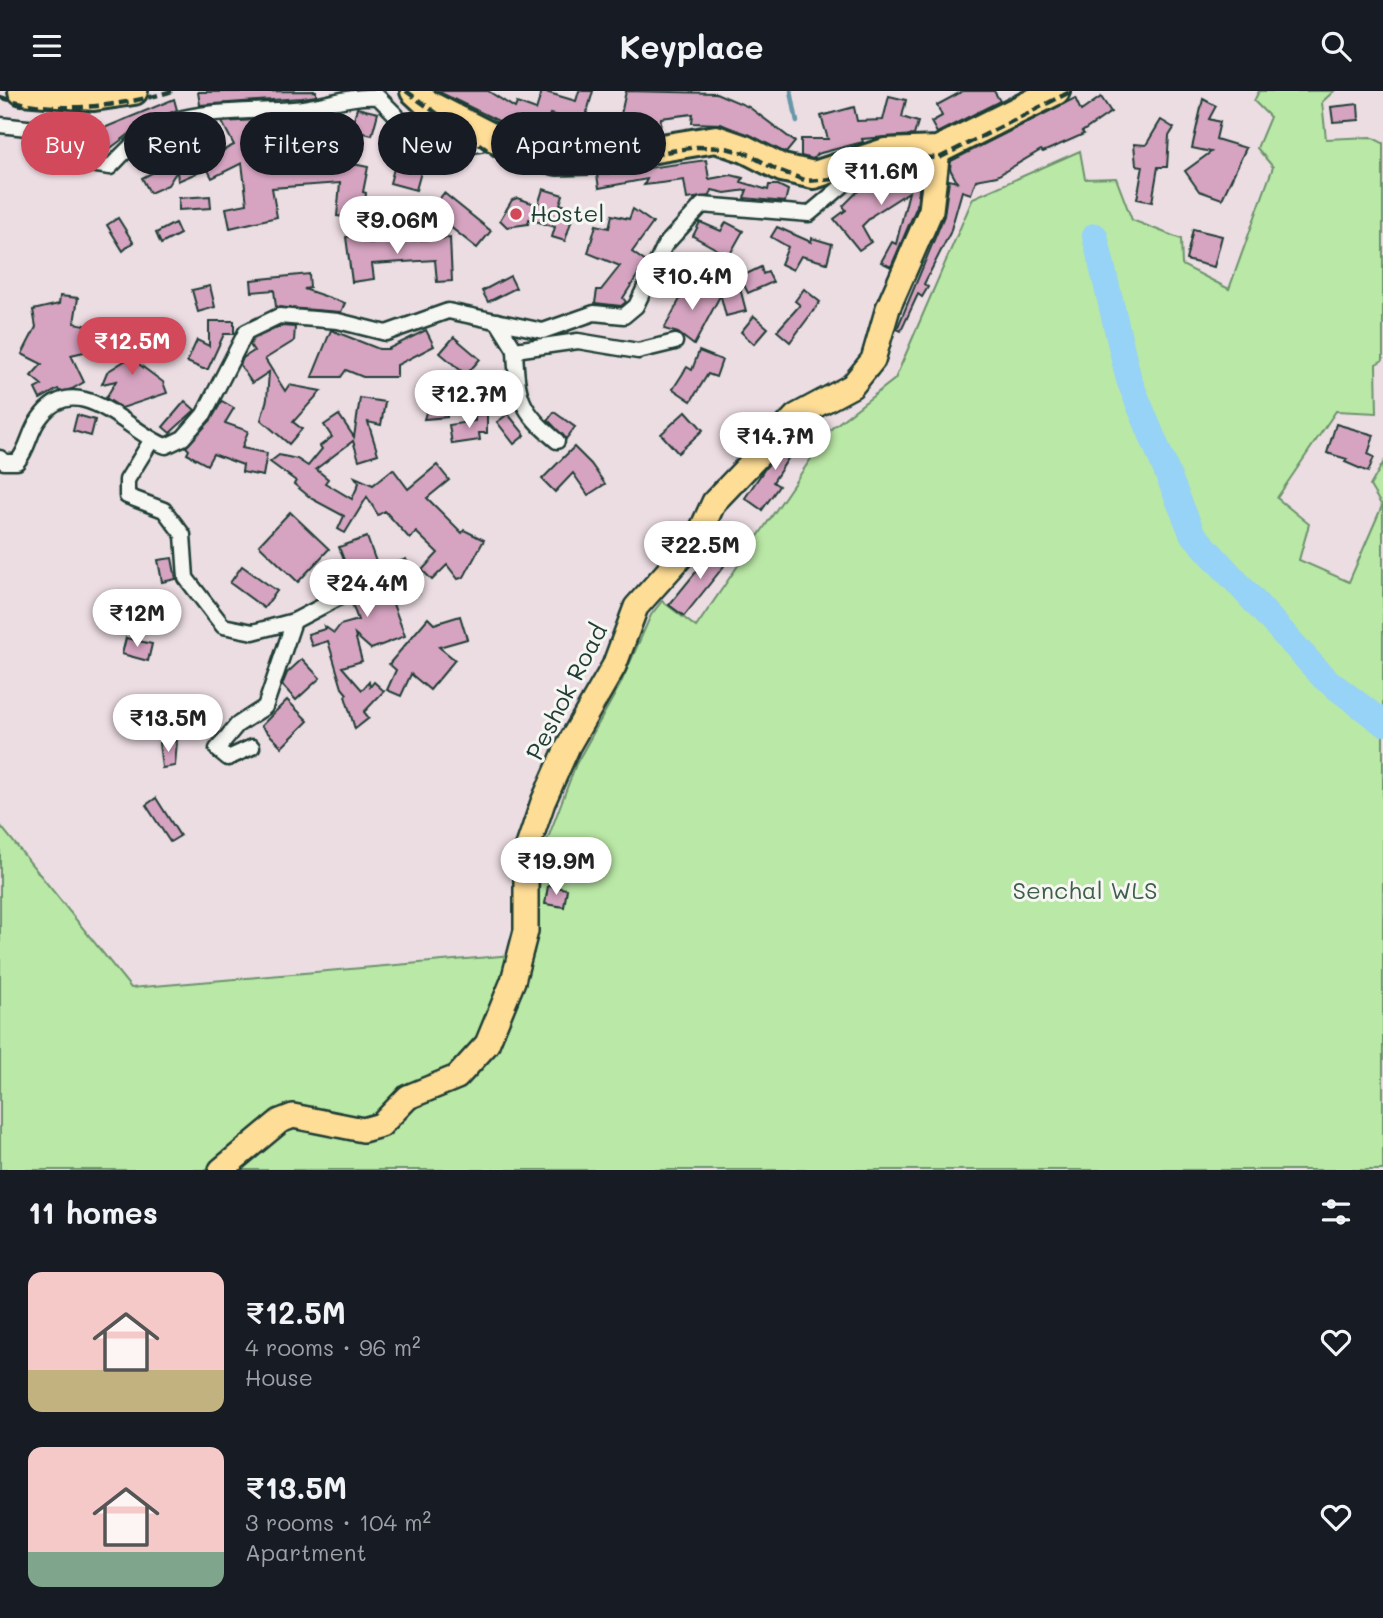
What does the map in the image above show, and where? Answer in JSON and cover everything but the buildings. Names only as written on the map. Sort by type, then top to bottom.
[{"type":"highway","points":[[22,91],[94,97],[134,91]]},
{"type":"highway","points":[[414,91],[428,104],[491,136]]},
{"type":"highway","points":[[666,147],[716,139],[745,149],[782,168],[814,175],[885,152],[938,150],[1056,91]]},
{"type":"main road","name":"Peshok Road","points":[[221,1170],[280,1121],[293,1116],[363,1130],[381,1125],[408,1097],[457,1077],[488,1044],[513,981],[526,931],[526,852],[542,801],[568,746],[614,666],[636,607],[697,538],[714,502],[796,416],[852,386],[873,360],[888,308],[931,210],[938,150]]},
{"type":"street","points":[[0,125],[54,131],[74,139],[91,164],[110,167],[146,133],[177,122],[233,110],[293,109],[357,95],[378,97],[396,115],[403,137],[461,145],[482,145],[491,141]]},
{"type":"street","points":[[0,458],[4,461],[17,461],[27,451],[38,420],[50,407],[82,399],[118,414],[151,441],[166,446],[183,438],[204,414],[246,332],[279,316],[338,321],[386,333],[448,311],[543,331],[594,313],[624,316],[636,306],[665,245],[702,205],[808,214],[885,152]]},
{"type":"street","points":[[497,321],[515,351],[517,392],[532,420],[557,441]]},
{"type":"street","points":[[515,351],[578,341],[638,351],[675,342]]},
{"type":"street","points":[[151,441],[127,480],[127,496],[164,510],[183,535],[186,578],[223,626],[253,632],[294,621],[340,597]]},
{"type":"street","points":[[252,747],[228,758],[217,749],[237,725],[265,707],[294,621]]},
{"type":"green space","name":"Senchal WLS","points":[[1259,91],[1334,91],[1322,102],[1326,139],[1371,137],[1383,143],[1383,360],[1376,364],[1377,413],[1336,411],[1277,498],[1309,524],[1299,560],[1349,582],[1382,506],[1370,486],[1383,463],[1383,716],[1327,671],[1201,528],[1137,375],[1100,235],[1092,226],[1088,236],[1124,382],[1189,536],[1320,682],[1383,732],[1383,1170],[0,1170],[0,825],[131,988],[534,953],[542,854],[576,764],[620,685],[651,615],[662,601],[696,627],[832,428],[895,379],[973,198],[1080,151],[1085,179],[1116,178],[1132,220],[1181,239],[1182,265],[1229,289],[1273,167],[1257,148],[1270,117],[1254,101]]},
{"type":"waterway","points":[[791,91],[797,122]]},
{"type":"waterway","points":[[1095,236],[1129,380],[1192,533],[1324,678],[1383,723]]},
{"type":"railway","points":[[0,97],[42,106],[86,107],[131,101],[172,91]]},
{"type":"railway","points":[[406,91],[494,155],[547,171],[696,147],[726,148],[748,154],[775,169],[807,181],[834,179],[891,156],[939,158],[1072,91]]},
{"type":"place","name":"Hostel","points":[[516,214]]}]
